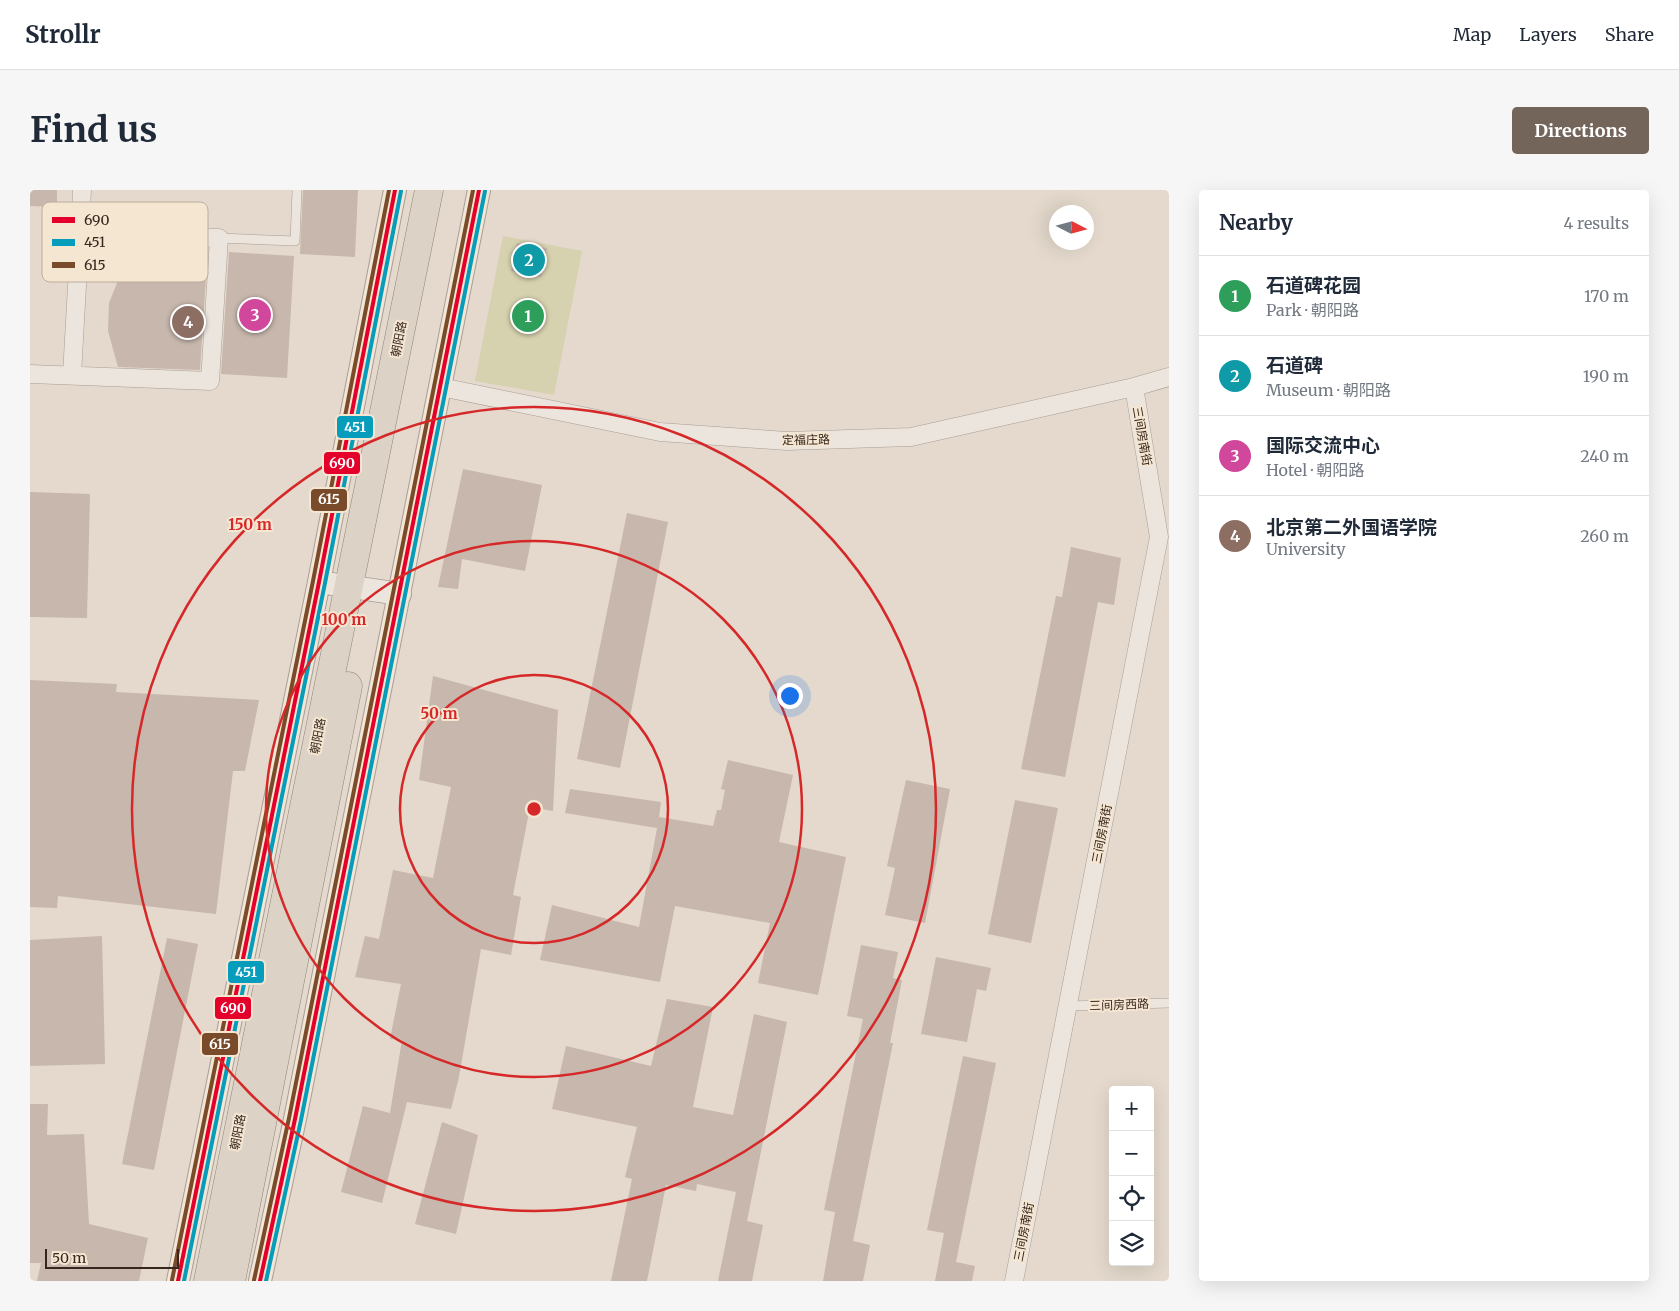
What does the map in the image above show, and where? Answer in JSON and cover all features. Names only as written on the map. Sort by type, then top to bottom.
[{"type":"highway","name":"朝阳路","points":[[231,1281],[358,588],[428,190]]},
{"type":"highway","name":"朝阳路","points":[[208,1281],[358,588],[447,190]]},
{"type":"street","points":[[178,1281],[319,582],[395,190]]},
{"type":"street","points":[[260,1281],[297,1110],[479,190]]},
{"type":"street","points":[[30,374],[210,380],[218,238],[208,238]]},
{"type":"street","points":[[72,375],[77,282]]},
{"type":"street","name":"定福庄路","points":[[441,387],[660,432],[787,441],[911,437],[1134,387],[1169,377]]},
{"type":"street","name":"三间房南街","points":[[1014,1281],[1159,537],[1134,387]]},
{"type":"street","points":[[319,582],[400,594]]},
{"type":"lane","points":[[218,238],[295,241],[297,190]]},
{"type":"lane","name":"三间房西路","points":[[1068,1006],[1169,1003]]},
{"type":"shaded area","points":[[503,236],[582,251],[554,395],[475,381]]},
{"type":"building","points":[[30,190],[57,190],[57,202],[42,202],[42,206],[30,206]]},
{"type":"building","points":[[303,190],[358,190],[355,257],[300,254]]},
{"type":"building","points":[[517,243],[547,248],[541,277],[511,271]]},
{"type":"building","points":[[229,252],[294,256],[287,378],[221,374]]},
{"type":"building","points":[[117,282],[206,282],[200,370],[118,367],[108,331],[109,303]]},
{"type":"building","points":[[463,469],[542,485],[525,571],[462,559],[458,589],[438,587]]},
{"type":"building","points":[[30,492],[90,494],[87,618],[30,617]]},
{"type":"building","points":[[627,513],[668,522],[620,768],[577,759]]},
{"type":"building","points":[[1071,547],[1121,558],[1114,605],[1098,602],[1065,777],[1021,769],[1056,596],[1062,597]]},
{"type":"building","points":[[433,676],[558,710],[553,811],[530,807],[513,895],[521,897],[511,955],[481,949],[459,1077],[451,1109],[407,1102],[382,1203],[341,1192],[363,1106],[390,1113],[402,1040],[390,1039],[401,984],[355,977],[365,936],[379,939],[393,870],[433,878],[451,787],[419,780]]},
{"type":"building","points":[[30,680],[117,684],[116,692],[259,700],[245,771],[233,771],[216,914],[58,896],[57,908],[30,907]]},
{"type":"building","points":[[728,760],[793,775],[779,842],[846,857],[818,995],[758,983],[770,923],[675,906],[660,982],[540,960],[552,905],[639,927],[657,828],[565,813],[570,789],[661,802],[659,817],[713,826],[717,810],[721,810],[725,790],[721,789]]},
{"type":"building","points":[[906,780],[950,789],[925,923],[885,915],[895,868],[887,866]]},
{"type":"building","points":[[1015,800],[1058,808],[1031,943],[988,934]]},
{"type":"building","points":[[102,936],[105,1064],[30,1066],[30,940]]},
{"type":"building","points":[[167,938],[198,944],[154,1170],[122,1164]]},
{"type":"building","points":[[861,945],[898,952],[893,978],[902,980],[890,1043],[893,1043],[853,1241],[870,1245],[863,1281],[823,1281],[835,1212],[824,1210],[863,1019],[847,1016]]},
{"type":"building","points":[[936,957],[991,968],[986,991],[977,989],[967,1042],[921,1034]]},
{"type":"building","points":[[667,999],[713,1007],[693,1107],[733,1115],[754,1014],[787,1022],[747,1221],[763,1225],[752,1281],[718,1281],[736,1192],[697,1184],[696,1191],[666,1185],[647,1281],[611,1281],[632,1179],[625,1177],[637,1127],[552,1109],[566,1046],[651,1066]]},
{"type":"building","points":[[963,1056],[996,1063],[956,1262],[975,1266],[972,1281],[935,1281],[944,1233],[927,1230]]},
{"type":"building","points":[[30,1104],[48,1104],[47,1135],[84,1134],[89,1224],[148,1238],[139,1281],[37,1281],[41,1263],[30,1263]]},
{"type":"building","points":[[442,1122],[478,1135],[456,1234],[415,1224]]},
{"type":"transit line","name":"615","points":[[172,1280],[313,581],[389,190]]},
{"type":"transit line","name":"690","points":[[178,1281],[319,582],[395,190]]},
{"type":"transit line","name":"615","points":[[254,1280],[289,1118],[473,190]]},
{"type":"transit line","name":"690","points":[[260,1281],[295,1119],[479,190]]},
{"type":"transit line","name":"451","points":[[184,1281],[325,583],[401,191]]},
{"type":"transit line","name":"451","points":[[266,1281],[301,1120],[485,191]]},
{"type":"place","name":"石道碑","points":[[529,260]]},
{"type":"place","name":"国际交流中心","points":[[255,315]]},
{"type":"place","name":"石道碑花园","points":[[528,316]]},
{"type":"place","name":"北京第二外国语学院","points":[[188,322]]}]
